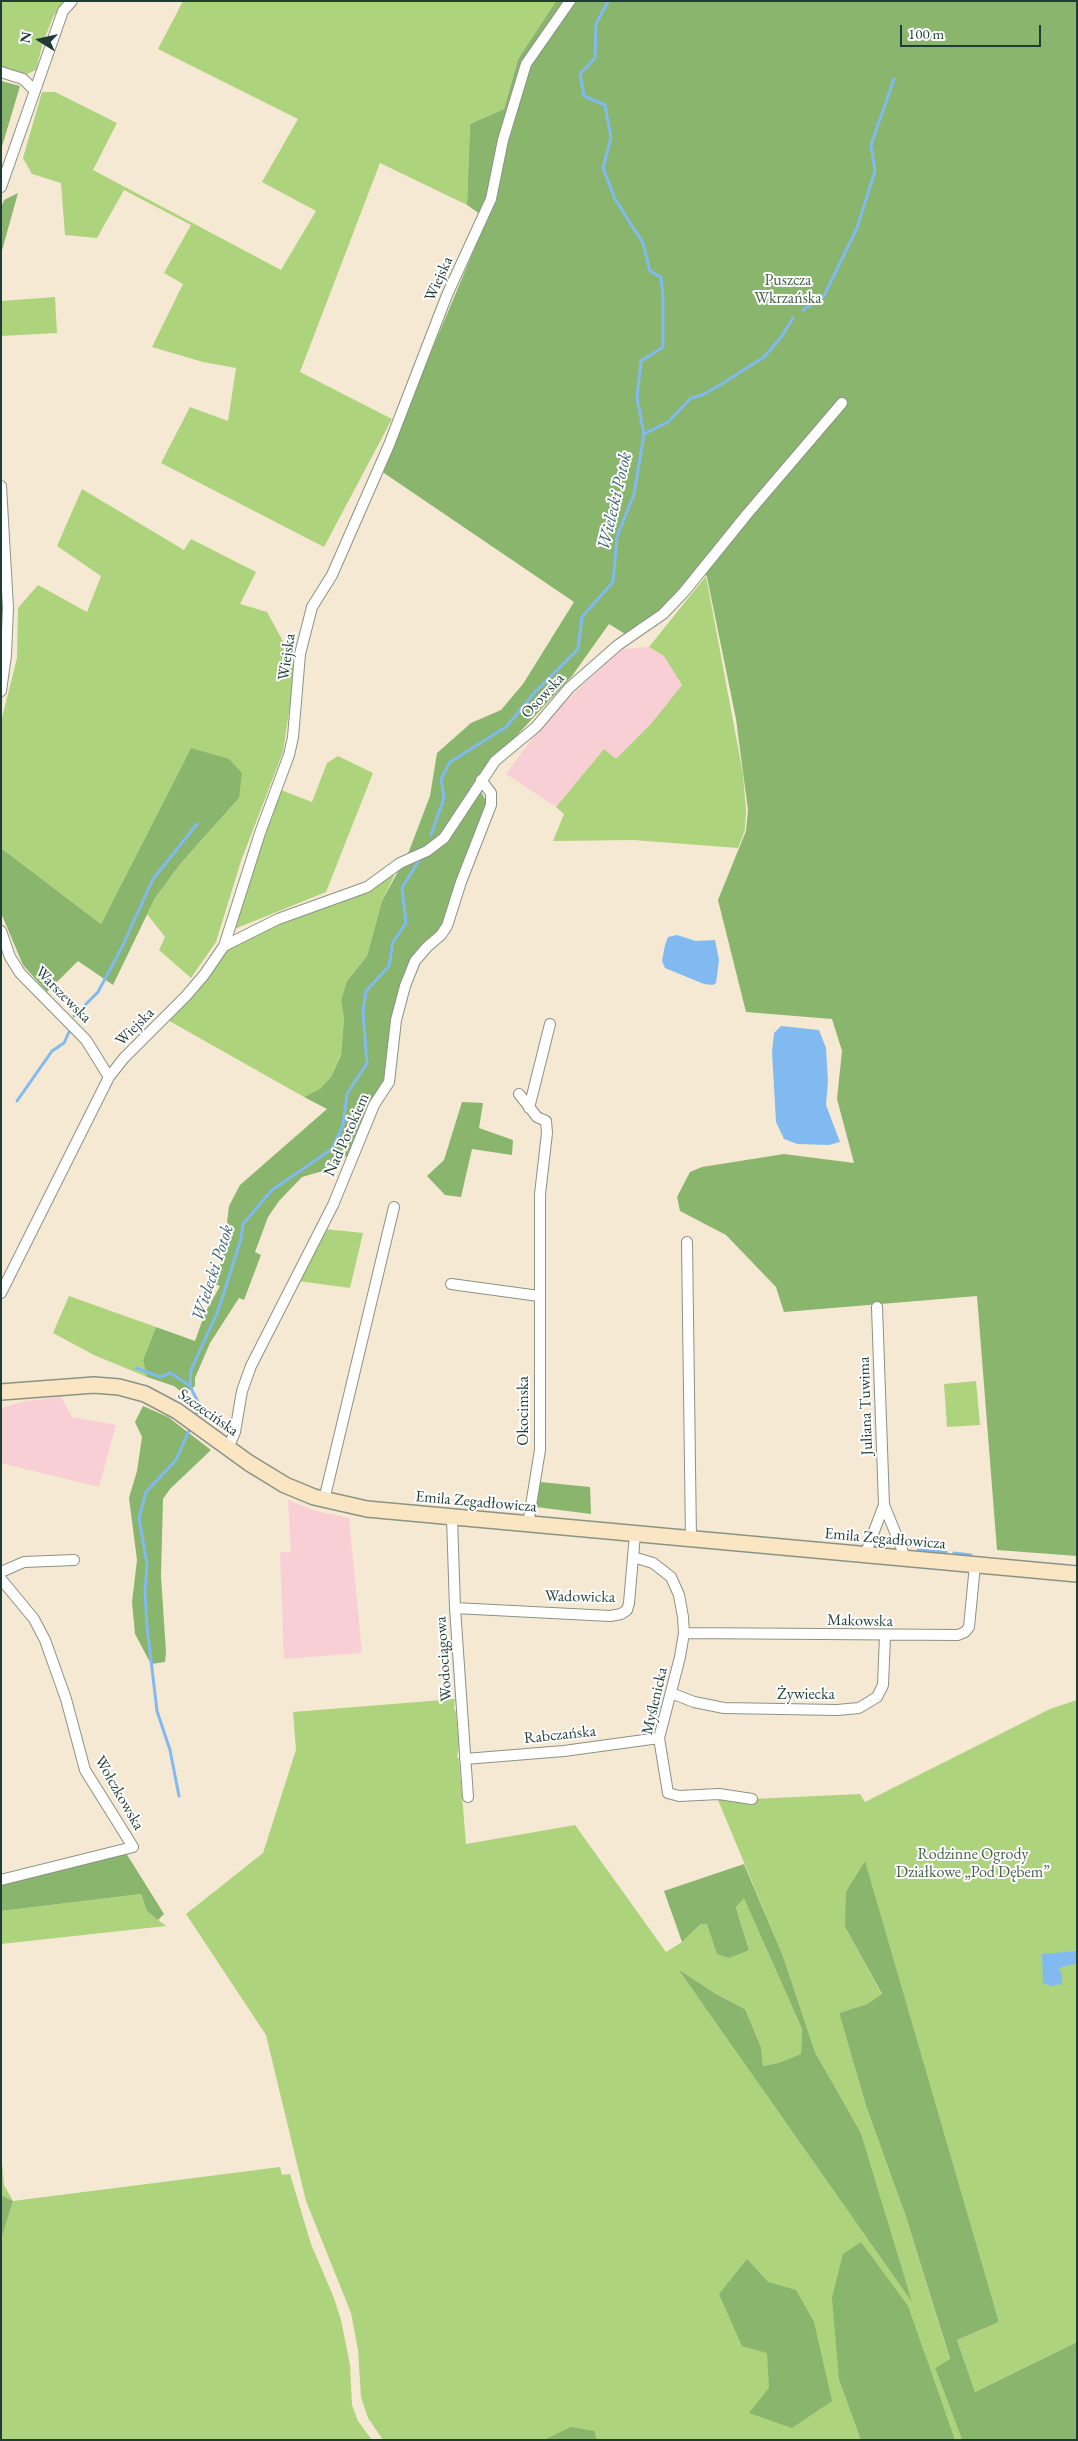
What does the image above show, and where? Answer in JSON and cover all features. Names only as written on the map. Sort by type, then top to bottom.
[{"type":"main road","name":"Szczecińska","points":[[1,1392],[86,1384],[111,1386],[145,1394],[177,1411],[228,1448],[285,1485],[324,1500],[349,1506]]},
{"type":"main road","name":"Szczecińska","points":[[1,1398],[38,1390]]},
{"type":"main road","name":"Emila Zegadłowicza","points":[[349,1506],[452,1518],[1077,1574]]},
{"type":"street","points":[[1,187],[63,11],[72,1]]},
{"type":"street","name":"Wiejska","points":[[1,1293],[109,1077],[124,1058],[186,996],[204,975],[224,946],[260,833],[289,755],[293,737],[300,654],[312,607],[332,575],[389,445],[447,295],[491,199],[503,140],[526,64],[570,1]]},
{"type":"street","points":[[1,72],[23,79],[34,90]]},
{"type":"street","name":"Osowska","points":[[224,946],[278,919],[367,887],[400,863],[427,851],[444,838],[495,761],[536,727],[569,688],[618,645],[666,611],[842,403]]},
{"type":"street","points":[[1,486],[8,635],[1,691]]},
{"type":"street","name":"Nad Potokiem","points":[[228,1448],[235,1432],[242,1391],[251,1366],[333,1205],[374,1105],[390,1082],[396,1020],[405,986],[415,961],[441,935],[446,926],[461,882],[492,805],[491,793],[481,780]]},
{"type":"street","name":"Warszewska","points":[[1,932],[10,957],[20,973],[86,1040],[109,1077]]},
{"type":"street","points":[[529,1108],[550,1024]]},
{"type":"street","name":"Okocimska","points":[[519,1094],[537,1117],[546,1121],[548,1133],[540,1192],[540,1450],[528,1524]]},
{"type":"street","points":[[324,1500],[394,1207]]},
{"type":"street","points":[[687,1242],[691,1539]]},
{"type":"street","points":[[451,1284],[539,1296]]},
{"type":"street","name":"Juliana Tuwima","points":[[877,1307],[884,1505],[904,1558]]},
{"type":"street","name":"Juliana Tuwima","points":[[864,1555],[884,1505]]},
{"type":"street","name":"Wodociągowa","points":[[452,1518],[455,1608],[468,1797]]},
{"type":"street","name":"Wadowicka","points":[[455,1608],[617,1616],[628,1608],[635,1534]]},
{"type":"street","name":"Myślenicka","points":[[633,1557],[653,1563],[671,1577],[681,1603],[684,1633],[659,1738],[667,1790],[670,1795],[719,1794],[752,1799]]},
{"type":"street","points":[[1,1572],[24,1562],[74,1560]]},
{"type":"street","name":"Makowska","points":[[684,1633],[885,1636],[958,1635],[965,1632],[970,1622],[976,1564]]},
{"type":"street","name":"Wołczkowska","points":[[1,1578],[34,1619],[45,1640],[66,1700],[85,1770],[133,1847],[1,1880]]},
{"type":"street","name":"Żywiecka","points":[[671,1693],[694,1702],[724,1708],[837,1710],[859,1708],[876,1697],[883,1685],[885,1636]]},
{"type":"street","name":"Rabczańska","points":[[465,1759],[564,1751],[659,1738]]},
{"type":"shaded area","points":[[649,647],[664,656],[682,685],[650,725],[616,760],[604,749],[556,807],[506,774],[548,717],[622,649]]},
{"type":"shaded area","points":[[61,1397],[72,1417],[116,1425],[99,1487],[1,1463],[1,1408],[26,1401]]},
{"type":"shaded area","points":[[288,1500],[316,1511],[349,1518],[362,1653],[284,1659],[280,1552],[291,1552]]},
{"type":"green space","points":[[1,1],[66,1],[54,15],[43,42],[36,70],[27,74],[1,67]]},
{"type":"green space","points":[[183,1],[556,1],[518,59],[504,109],[470,124],[467,205],[380,163],[300,372],[392,419],[324,547],[161,463],[190,407],[228,421],[236,368],[203,362],[152,347],[183,284],[164,273],[191,225],[124,190],[97,238],[65,235],[61,183],[32,174],[23,158],[42,92],[55,92],[117,123],[93,170],[281,270],[316,211],[262,182],[298,119],[158,49]]},
{"type":"green space","name":"Puszcza Wkrzańska","points":[[556,1],[1077,1],[1077,1556],[997,1550],[977,1296],[784,1312],[776,1287],[726,1235],[680,1211],[677,1197],[690,1172],[702,1167],[784,1154],[854,1163],[837,1099],[842,1051],[832,1019],[746,1012],[718,900],[746,831],[748,810],[736,719],[707,577],[701,566],[665,606],[625,634],[609,624],[572,676],[493,761],[476,783],[489,806],[442,928],[411,962],[389,1074],[350,1157],[346,1156],[326,1170],[302,1177],[279,1201],[268,1217],[255,1252],[261,1255],[244,1300],[239,1298],[210,1343],[195,1378],[195,1386],[184,1394],[174,1386],[147,1377],[143,1360],[156,1327],[195,1341],[205,1313],[220,1286],[212,1283],[223,1257],[229,1206],[240,1185],[327,1109],[304,1097],[320,1089],[331,1077],[341,1055],[344,1019],[341,1000],[347,981],[367,956],[382,901],[409,851],[430,796],[437,753],[471,723],[501,710],[523,684],[574,602],[381,471],[487,219],[467,205],[470,124],[504,109],[518,59]]},
{"type":"green space","points":[[1,81],[20,86],[1,150]]},
{"type":"green space","points":[[18,193],[1,254],[1,208],[4,200]]},
{"type":"green space","points":[[55,297],[57,333],[1,336],[1,301]]},
{"type":"green space","points":[[82,489],[184,550],[191,539],[256,572],[240,604],[267,612],[290,654],[295,671],[283,752],[241,861],[216,942],[191,978],[159,950],[165,937],[147,914],[155,898],[181,863],[239,798],[191,748],[101,924],[1,848],[1,722],[17,658],[18,608],[38,585],[87,612],[101,576],[57,546]]},
{"type":"green space","points":[[706,576],[743,774],[746,810],[745,830],[738,848],[633,840],[553,841],[564,814],[556,807],[604,749],[616,759],[650,725],[682,685],[664,656],[649,647]]},
{"type":"green space","points":[[191,748],[229,759],[242,773],[239,798],[181,863],[155,898],[113,985],[78,961],[47,992],[23,965],[1,913],[1,848],[101,924]]},
{"type":"green space","points":[[338,756],[373,773],[326,892],[232,930],[281,790],[312,802],[327,763]]},
{"type":"green space","points":[[391,870],[394,876],[382,901],[367,956],[347,981],[341,1000],[344,1019],[341,1054],[331,1077],[320,1090],[304,1097],[164,1018],[224,946]]},
{"type":"green space","points":[[462,1102],[483,1103],[479,1128],[513,1140],[512,1155],[472,1149],[461,1197],[445,1195],[427,1176],[444,1160]]},
{"type":"green space","points":[[324,1229],[363,1233],[350,1288],[298,1281]]},
{"type":"green space","points":[[69,1296],[156,1327],[143,1360],[147,1377],[94,1355],[53,1333]]},
{"type":"green space","points":[[976,1381],[980,1425],[947,1427],[944,1384]]},
{"type":"green space","points":[[143,1406],[168,1417],[211,1450],[170,1489],[163,1499],[161,1576],[166,1652],[165,1662],[151,1664],[135,1634],[132,1602],[137,1560],[129,1498],[137,1471],[142,1437],[135,1422]]},
{"type":"green space","points":[[540,1482],[590,1487],[591,1514],[536,1507]]},
{"type":"green space","name":"Rodzinne Ogrody Działkowe „Pod Dębem”","points":[[455,1699],[454,1709],[456,1712],[459,1747],[457,1757],[459,1759],[466,1844],[575,1825],[666,1952],[682,1942],[701,1924],[707,1924],[749,1950],[736,1906],[744,1897],[802,2029],[801,2054],[778,2063],[763,2066],[761,2047],[745,2009],[716,1994],[678,1969],[911,2300],[861,2133],[815,2052],[783,1956],[718,1800],[735,1796],[752,1799],[860,1794],[865,1802],[1050,1709],[1077,1700],[1077,2342],[975,2392],[957,2340],[999,2322],[865,1862],[845,1927],[882,1995],[867,2004],[839,2013],[866,2106],[906,2217],[950,2360],[935,2368],[962,2440],[383,2440],[368,2418],[361,2397],[358,2350],[351,2313],[306,2201],[266,2035],[186,1914],[263,1853],[296,1750],[293,1712]]},
{"type":"green space","points":[[126,1853],[164,1914],[158,1920],[147,1911],[141,1894],[1,1911],[1,1883]]},
{"type":"green space","points":[[865,1861],[999,2322],[957,2340],[975,2392],[1077,2342],[1077,2440],[962,2440],[935,2368],[950,2359],[906,2217],[866,2106],[839,2013],[867,2004],[882,1994],[845,1927],[846,1892]]},
{"type":"green space","points":[[744,1864],[783,1956],[815,2052],[861,2133],[912,2302],[678,1969],[716,1994],[745,2009],[761,2047],[763,2066],[778,2063],[801,2054],[802,2029],[744,1898],[736,1907],[749,1950],[729,1958],[717,1954],[707,1924],[701,1924],[682,1942],[664,1891]]},
{"type":"green space","points":[[141,1894],[147,1911],[166,1926],[1,1944],[1,1911]]},
{"type":"green space","points":[[1,2150],[4,2185],[13,2201],[1,2195]]},
{"type":"green space","points":[[280,2167],[282,2175],[290,2174],[311,2244],[334,2298],[341,2320],[350,2365],[352,2405],[358,2421],[372,2440],[1,2440],[1,2240],[13,2201]]},
{"type":"green space","points":[[1,2195],[13,2201],[1,2240]]},
{"type":"green space","points":[[861,2242],[908,2306],[955,2440],[861,2440],[839,2379],[832,2298],[843,2254]]},
{"type":"green space","points":[[747,2259],[768,2282],[796,2290],[814,2322],[832,2401],[792,2428],[749,2413],[769,2388],[767,2353],[742,2346],[719,2294]]},
{"type":"green space","points":[[571,2427],[594,2431],[597,2440],[544,2440]]},
{"type":"water","points":[[677,935],[696,941],[715,940],[719,960],[716,983],[713,985],[704,984],[665,968],[662,961],[665,945],[668,937]]},
{"type":"water","points":[[781,1026],[819,1030],[826,1048],[828,1081],[826,1105],[840,1142],[829,1145],[797,1144],[784,1139],[776,1122],[772,1052],[774,1033]]},
{"type":"water","points":[[1077,1951],[1077,1963],[1059,1968],[1062,1984],[1050,1986],[1043,1983],[1042,1954]]},
{"type":"waterway","name":"Wielecki Potok","points":[[431,835],[444,798],[441,779],[450,762],[506,727],[536,691],[578,649],[582,617],[613,582],[617,537],[634,494],[644,434],[637,398],[641,361],[663,347],[663,297],[661,277],[650,271],[643,243],[615,199],[603,168],[611,138],[605,105],[584,96],[580,74],[595,58],[596,24],[608,1]]},
{"type":"waterway","points":[[803,310],[824,296],[857,228],[875,171],[871,145],[894,79]]},
{"type":"waterway","points":[[644,434],[668,422],[691,398],[702,395],[720,385],[764,357],[782,336],[793,318]]},
{"type":"waterway","points":[[74,1016],[98,992],[122,947],[153,879],[197,824]]},
{"type":"waterway","name":"Wielecki Potok","points":[[194,1418],[200,1406],[190,1386],[191,1370],[218,1311],[241,1239],[243,1224],[272,1190],[332,1149],[343,1125],[347,1094],[367,1063],[363,1012],[366,991],[389,966],[393,942],[406,923],[402,888],[420,859]]},
{"type":"waterway","points":[[17,1101],[52,1051],[64,1043],[69,1032]]},
{"type":"waterway","points":[[136,1368],[160,1377],[171,1373],[190,1386]]},
{"type":"waterway","name":"Wielecki Potok","points":[[179,1796],[170,1750],[157,1711],[147,1626],[145,1593],[147,1564],[139,1518],[146,1492],[176,1460],[191,1426]]},
{"type":"waterway","points":[[918,1550],[946,1552]]},
{"type":"waterway","points":[[954,1553],[971,1555]]}]
